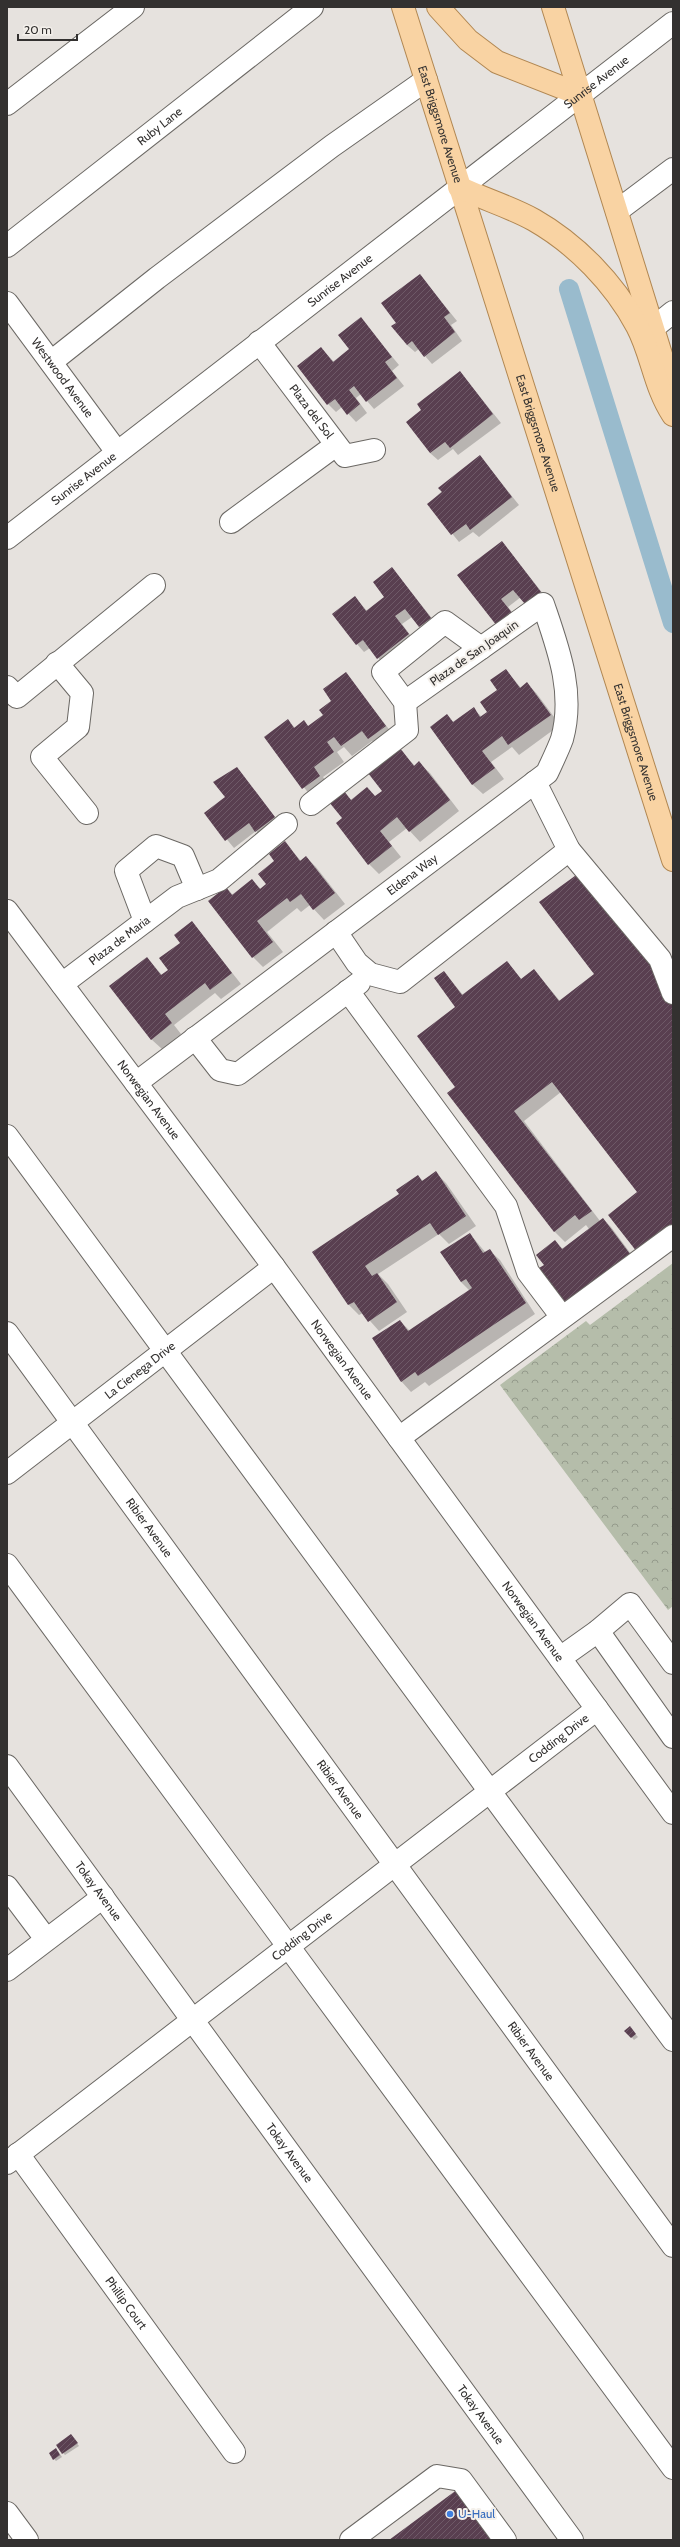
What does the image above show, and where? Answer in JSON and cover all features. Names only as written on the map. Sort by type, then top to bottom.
[{"type":"main road","name":"East Briggsmore Avenue","points":[[403,7],[673,860]]},
{"type":"main road","points":[[438,7],[468,40],[497,62],[581,95]]},
{"type":"main road","points":[[553,7],[673,393]]},
{"type":"main road","points":[[459,187],[533,220],[572,245],[609,285],[637,326],[662,398],[673,415]]},
{"type":"street","points":[[7,104],[133,7]]},
{"type":"street","name":"Ruby Lane","points":[[7,246],[312,7]]},
{"type":"street","name":"Sunrise Avenue","points":[[7,538],[673,23]]},
{"type":"street","points":[[51,362],[157,278],[332,146],[426,80]]},
{"type":"street","points":[[617,211],[673,169]]},
{"type":"street","name":"Westwood Avenue","points":[[7,303],[117,452]]},
{"type":"street","points":[[653,328],[673,312]]},
{"type":"street","name":"Plaza del Sol","points":[[259,342],[345,456],[374,450]]},
{"type":"street","points":[[231,522],[336,445]]},
{"type":"street","points":[[12,692],[57,663],[154,585]]},
{"type":"street","name":"Plaza de San Joaquin","points":[[405,702],[543,604]]},
{"type":"street","name":"Eldena Way","points":[[136,1083],[547,773],[562,740],[567,707],[566,677],[543,604]]},
{"type":"street","points":[[311,804],[407,730],[405,702],[383,672],[445,622],[480,648]]},
{"type":"street","points":[[57,663],[82,693],[78,726],[42,757],[87,813]]},
{"type":"street","points":[[535,782],[569,850],[660,959],[673,992]]},
{"type":"street","name":"Plaza de Maria","points":[[62,984],[145,921],[187,893],[219,880],[286,824]]},
{"type":"street","points":[[145,921],[126,871],[156,846],[183,856],[187,893]]},
{"type":"street","points":[[336,932],[357,963],[370,974],[400,982],[569,850]]},
{"type":"street","name":"Norwegian Avenue","points":[[7,911],[274,1267],[673,1813]]},
{"type":"street","points":[[196,1038],[220,1070],[238,1074],[370,974]]},
{"type":"street","points":[[348,991],[506,1206],[528,1272],[562,1318]]},
{"type":"street","points":[[7,1136],[673,2040]]},
{"type":"street","points":[[399,1438],[673,1236]]},
{"type":"street","name":"La Cienega Drive","points":[[7,1473],[274,1267]]},
{"type":"street","name":"Ribier Avenue","points":[[7,1333],[394,1866],[673,2246]]},
{"type":"street","points":[[7,1565],[290,1946],[673,2468]]},
{"type":"street","points":[[560,1658],[598,1631],[630,1604],[673,1663]]},
{"type":"street","points":[[598,1631],[673,1737]]},
{"type":"street","name":"Codding Drive","points":[[13,2158],[597,1709]]},
{"type":"street","name":"Tokay Avenue","points":[[7,1766],[572,2540]]},
{"type":"street","points":[[7,1887],[46,1939]]},
{"type":"street","points":[[7,1970],[103,1897]]},
{"type":"street","name":"Phillip Court","points":[[13,2158],[234,2452]]},
{"type":"street","points":[[351,2540],[437,2476],[461,2480],[505,2540]]},
{"type":"street","points":[[7,2513],[26,2540]]},
{"type":"green space","points":[[673,1263],[673,1606],[668,1610],[500,1385],[586,1321],[590,1325]]},
{"type":"building","points":[[420,274],[450,313],[444,317],[455,332],[424,357],[412,341],[407,345],[391,326],[396,323],[381,303]]},
{"type":"building","points":[[361,317],[392,357],[385,362],[397,378],[366,402],[354,386],[349,390],[360,404],[347,415],[335,399],[327,405],[297,366],[321,347],[333,362],[349,349],[338,335]]},
{"type":"building","points":[[460,371],[493,414],[450,448],[445,442],[430,453],[406,422],[421,410],[417,404]]},
{"type":"building","points":[[480,455],[512,497],[470,530],[466,524],[451,535],[427,504],[442,492],[438,488]]},
{"type":"building","points":[[502,541],[541,592],[525,604],[513,590],[501,599],[513,614],[497,626],[457,575]]},
{"type":"building","points":[[392,567],[431,618],[419,627],[405,609],[395,616],[409,634],[377,659],[363,640],[356,645],[332,614],[355,596],[366,611],[384,597],[373,582]]},
{"type":"building","points":[[506,669],[520,688],[527,682],[551,715],[508,745],[502,736],[482,751],[495,768],[472,785],[430,727],[447,714],[453,722],[474,707],[480,717],[487,712],[480,702],[497,690],[490,680]]},
{"type":"building","points":[[346,672],[386,726],[368,739],[362,731],[341,746],[334,737],[327,742],[334,752],[314,767],[320,776],[302,789],[264,737],[288,719],[294,728],[304,720],[308,726],[323,715],[319,710],[331,701],[323,689]]},
{"type":"building","points":[[400,748],[414,766],[419,761],[450,800],[409,832],[397,817],[380,831],[392,846],[368,865],[336,823],[342,818],[329,802],[344,791],[351,800],[367,787],[375,796],[382,791],[368,773]]},
{"type":"building","points":[[237,767],[275,817],[255,832],[249,823],[225,841],[204,813],[225,797],[213,782]]},
{"type":"building","points":[[285,841],[300,861],[306,856],[335,893],[313,910],[301,894],[290,902],[287,898],[257,921],[273,942],[252,958],[208,901],[226,887],[232,895],[252,879],[260,889],[266,884],[258,874],[274,861],[269,854]]},
{"type":"building","points":[[579,873],[634,945],[641,940],[663,969],[673,1009],[673,1224],[637,1252],[608,1215],[637,1192],[552,1082],[514,1111],[592,1211],[579,1220],[575,1215],[554,1232],[447,1093],[455,1087],[417,1036],[455,1007],[434,978],[444,971],[462,995],[507,961],[521,979],[534,969],[559,1001],[594,974],[539,902]]},
{"type":"building","points":[[192,921],[232,973],[210,990],[205,983],[165,1014],[172,1023],[151,1040],[109,986],[147,957],[161,975],[168,970],[159,958],[180,943],[174,935]]},
{"type":"building","points":[[436,1171],[466,1216],[438,1235],[430,1223],[365,1266],[372,1276],[377,1273],[397,1302],[368,1322],[354,1302],[348,1305],[312,1252],[399,1194],[396,1190],[418,1175],[422,1181]]},
{"type":"building","points":[[603,1218],[630,1254],[565,1302],[539,1268],[544,1265],[536,1255],[555,1240],[562,1249]]},
{"type":"building","points":[[470,1233],[483,1253],[490,1249],[526,1303],[418,1376],[415,1372],[401,1382],[372,1338],[400,1320],[408,1331],[472,1288],[466,1279],[461,1282],[440,1252]]},
{"type":"building","points":[[630,2026],[636,2034],[631,2038],[624,2031]]},
{"type":"building","points":[[71,2434],[78,2443],[62,2454],[56,2445]]},
{"type":"building","points":[[56,2448],[60,2455],[53,2460],[49,2453]]},
{"type":"building","name":"U-Haul","points":[[458,2489],[496,2540],[389,2540]]},
{"type":"waterway","points":[[569,289],[673,623]]},
{"type":"place","name":"U-Haul","points":[[450,2514]]}]
